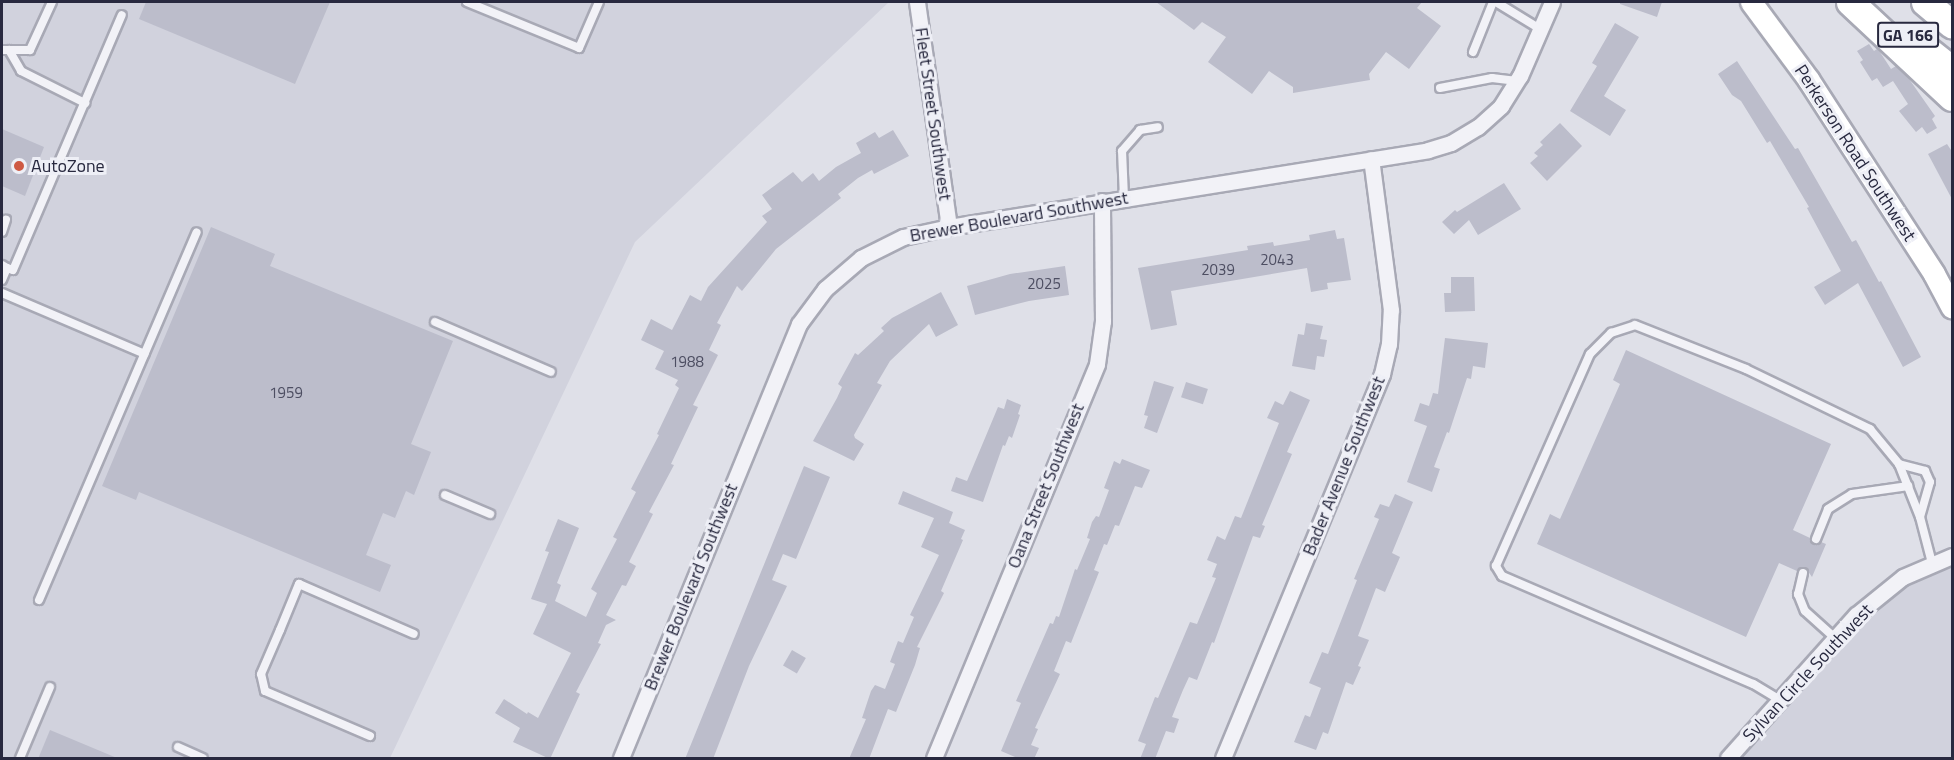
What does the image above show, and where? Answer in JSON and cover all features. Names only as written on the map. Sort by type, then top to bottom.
[{"type":"highway","points":[[1850,2],[1953,97]]},
{"type":"highway","name":"GA 166","points":[[1864,2],[1953,70]]},
{"type":"highway","name":"GA 166","points":[[1925,2],[1953,25]]},
{"type":"highway","points":[[1933,2],[1953,13]]},
{"type":"street","name":"Fleet Street Southwest","points":[[917,2],[949,226]]},
{"type":"street","name":"Brewer Boulevard Southwest","points":[[621,759],[799,324],[825,289],[861,258],[903,237],[949,226],[1428,150],[1451,143],[1478,127],[1494,113],[1517,81],[1552,2]]},
{"type":"street","name":"Perkerson Road Southwest","points":[[1751,2],[1808,79],[1934,274],[1953,308]]},
{"type":"street","name":"Bader Avenue Southwest","points":[[1223,759],[1382,374],[1389,344],[1391,310],[1371,159]]},
{"type":"street","name":"Oana Street Southwest","points":[[934,759],[1096,364],[1103,321],[1102,201]]},
{"type":"street","name":"Sylvan Circle Southwest","points":[[1728,759],[1856,615],[1904,577],[1953,556]]},
{"type":"lane","points":[[5,50],[30,50],[52,2]]},
{"type":"lane","points":[[467,2],[579,48],[599,2]]},
{"type":"lane","points":[[1473,52],[1494,2],[1540,29]]},
{"type":"lane","points":[[2,280],[4,267],[13,270],[122,15]]},
{"type":"lane","points":[[5,50],[21,71],[85,103]]},
{"type":"lane","points":[[1440,88],[1492,78],[1517,81]]},
{"type":"lane","points":[[1124,198],[1122,152],[1140,130],[1158,128]]},
{"type":"lane","points":[[2,232],[6,220]]},
{"type":"lane","points":[[39,600],[197,232]]},
{"type":"lane","points":[[2,293],[145,354]]},
{"type":"lane","points":[[435,322],[551,372]]},
{"type":"lane","points":[[1780,700],[1753,684],[1502,576],[1496,566],[1590,354],[1611,333],[1635,325],[1746,369],[1870,429],[1899,464],[1920,517],[1932,564]]},
{"type":"lane","points":[[1899,464],[1925,471],[1930,482],[1920,517]]},
{"type":"lane","points":[[1816,538],[1828,509],[1852,494],[1908,486]]},
{"type":"lane","points":[[445,495],[490,514]]},
{"type":"lane","points":[[1803,573],[1798,594],[1805,611],[1836,638]]},
{"type":"lane","points":[[370,736],[265,691],[261,674],[279,630],[299,584],[414,634]]},
{"type":"lane","points":[[20,759],[50,687]]},
{"type":"lane","points":[[178,747],[203,759]]},
{"type":"shaded area","points":[[2,2],[889,2],[635,242],[390,758],[2,758]]},
{"type":"shaded area","points":[[1952,567],[1952,758],[1720,758],[1911,581]]},
{"type":"building","points":[[146,2],[330,2],[295,84],[139,19]]},
{"type":"building","points":[[1156,2],[1422,2],[1417,8],[1441,26],[1409,69],[1386,52],[1369,74],[1370,80],[1293,93],[1293,87],[1269,71],[1252,94],[1208,62],[1226,37],[1202,22],[1194,30]]},
{"type":"building","points":[[1620,2],[1662,2],[1657,17],[1620,4]]},
{"type":"building","points":[[1615,23],[1639,37],[1604,96],[1626,110],[1610,136],[1570,111],[1597,66],[1592,63]]},
{"type":"building","points":[[1869,44],[1874,51],[1877,49],[1880,52],[1891,69],[1896,66],[1907,76],[1935,116],[1932,119],[1937,128],[1927,134],[1922,127],[1916,132],[1899,111],[1908,104],[1893,81],[1883,87],[1877,78],[1872,81],[1860,62],[1863,60],[1857,51]]},
{"type":"building","points":[[1737,61],[1795,149],[1798,148],[1852,242],[1856,240],[1879,282],[1881,281],[1921,357],[1903,367],[1858,283],[1825,305],[1814,287],[1841,271],[1807,208],[1809,207],[1770,141],[1767,143],[1741,101],[1732,95],[1718,74]]},
{"type":"building","points":[[1560,123],[1582,146],[1547,181],[1530,163],[1538,156],[1534,153],[1543,145],[1540,142]]},
{"type":"building","name":"AutoZone","points":[[2,129],[44,147],[25,196],[2,186]]},
{"type":"building","points":[[893,130],[909,156],[874,174],[872,170],[858,178],[838,194],[841,198],[776,249],[742,291],[737,286],[717,323],[721,325],[709,350],[718,355],[693,405],[698,407],[671,464],[674,465],[649,512],[653,514],[629,562],[636,566],[626,586],[622,585],[606,615],[616,620],[606,625],[598,643],[601,644],[576,692],[580,694],[550,759],[513,742],[520,728],[495,713],[504,699],[527,714],[528,712],[538,718],[571,653],[533,634],[547,604],[531,599],[549,552],[545,551],[558,519],[579,528],[557,583],[561,585],[555,601],[586,617],[597,593],[591,589],[617,539],[613,537],[636,492],[631,489],[659,435],[657,434],[679,388],[675,385],[678,380],[655,369],[664,351],[641,340],[651,319],[672,330],[690,295],[701,301],[708,287],[767,222],[762,216],[772,209],[762,195],[793,172],[802,182],[813,173],[819,181],[836,167],[861,153],[856,143],[875,132],[879,138]]},
{"type":"building","points":[[1947,144],[1953,153],[1953,201],[1928,154]]},
{"type":"building","points":[[1504,183],[1521,209],[1478,235],[1469,220],[1454,234],[1442,222],[1455,210],[1457,212]]},
{"type":"building","points":[[211,227],[275,254],[270,266],[453,341],[411,444],[431,452],[414,495],[406,491],[395,518],[383,513],[366,555],[391,565],[380,592],[139,492],[136,500],[102,486]]},
{"type":"building","points":[[1335,230],[1337,239],[1344,238],[1351,280],[1327,283],[1328,289],[1311,292],[1307,268],[1171,291],[1177,325],[1151,330],[1138,268],[1248,250],[1247,246],[1273,242],[1274,246],[1310,240],[1309,235]]},
{"type":"building","points":[[1065,266],[1069,295],[1029,301],[975,315],[967,286],[1010,274]]},
{"type":"building","points":[[1451,277],[1474,277],[1475,311],[1445,312],[1444,293],[1451,293]]},
{"type":"building","points":[[941,292],[958,325],[936,337],[929,324],[890,361],[877,383],[882,385],[854,435],[864,444],[854,461],[813,441],[837,398],[842,387],[838,384],[855,353],[858,355],[884,331],[881,328],[892,318]]},
{"type":"building","points":[[1306,323],[1323,326],[1320,339],[1327,340],[1324,357],[1317,356],[1315,370],[1292,366],[1298,334],[1304,335]]},
{"type":"building","points":[[1445,338],[1488,343],[1485,368],[1473,366],[1471,379],[1467,378],[1449,433],[1447,432],[1434,467],[1440,469],[1432,492],[1407,482],[1427,426],[1414,421],[1420,403],[1429,406],[1433,393],[1438,394]]},
{"type":"building","points":[[1626,350],[1831,444],[1793,530],[1810,538],[1813,544],[1821,542],[1826,544],[1812,577],[1805,567],[1797,571],[1779,563],[1746,637],[1537,544],[1550,514],[1560,519],[1620,384],[1613,380]]},
{"type":"building","points":[[1154,381],[1174,387],[1157,433],[1144,428],[1148,416],[1144,415]]},
{"type":"building","points":[[1186,382],[1208,389],[1203,404],[1181,397]]},
{"type":"building","points":[[1290,391],[1310,400],[1287,452],[1292,454],[1262,525],[1265,526],[1260,538],[1253,536],[1214,643],[1212,642],[1197,680],[1189,677],[1183,690],[1172,717],[1179,719],[1174,733],[1166,731],[1155,759],[1140,759],[1146,744],[1138,741],[1155,697],[1158,698],[1190,622],[1197,624],[1216,578],[1212,577],[1217,564],[1207,560],[1217,536],[1225,540],[1235,516],[1241,518],[1279,423],[1267,418],[1275,401],[1283,405]]},
{"type":"building","points":[[1007,399],[1021,405],[1018,414],[1020,415],[1012,438],[1009,436],[1005,446],[1003,445],[983,502],[951,491],[956,477],[967,481],[998,407],[1004,409]]},
{"type":"building","points":[[1122,459],[1150,470],[1142,488],[1135,486],[1119,526],[1115,525],[1107,545],[1104,544],[1094,570],[1099,572],[1071,643],[1066,641],[1054,671],[1060,674],[1035,728],[1038,729],[1031,745],[1039,748],[1034,759],[1020,759],[1001,751],[1021,703],[1016,701],[1050,623],[1053,624],[1056,616],[1059,617],[1075,569],[1077,570],[1090,539],[1087,538],[1092,522],[1096,516],[1099,517],[1109,490],[1104,488],[1114,461],[1120,464]]},
{"type":"building","points":[[804,466],[830,477],[796,559],[783,554],[772,580],[787,586],[749,666],[713,759],[685,759]]},
{"type":"building","points":[[903,491],[953,512],[949,523],[965,530],[961,539],[963,540],[941,591],[944,593],[917,647],[920,648],[915,665],[896,712],[888,709],[869,759],[849,759],[866,719],[862,718],[871,691],[875,685],[885,689],[895,664],[890,662],[898,641],[903,643],[914,617],[910,615],[939,555],[921,547],[934,518],[898,504]]},
{"type":"building","points":[[1395,494],[1413,502],[1392,553],[1400,557],[1385,592],[1376,588],[1358,636],[1369,640],[1358,666],[1361,667],[1353,685],[1346,682],[1328,734],[1323,732],[1316,750],[1294,742],[1305,715],[1310,717],[1321,688],[1309,683],[1322,652],[1328,654],[1357,580],[1354,579],[1379,519],[1374,517],[1380,504],[1389,507]]},
{"type":"building","points":[[792,650],[806,658],[797,674],[783,666]]},
{"type":"building","points":[[50,730],[117,758],[117,759],[38,759]]},
{"type":"place","name":"AutoZone","points":[[19,166]]}]
